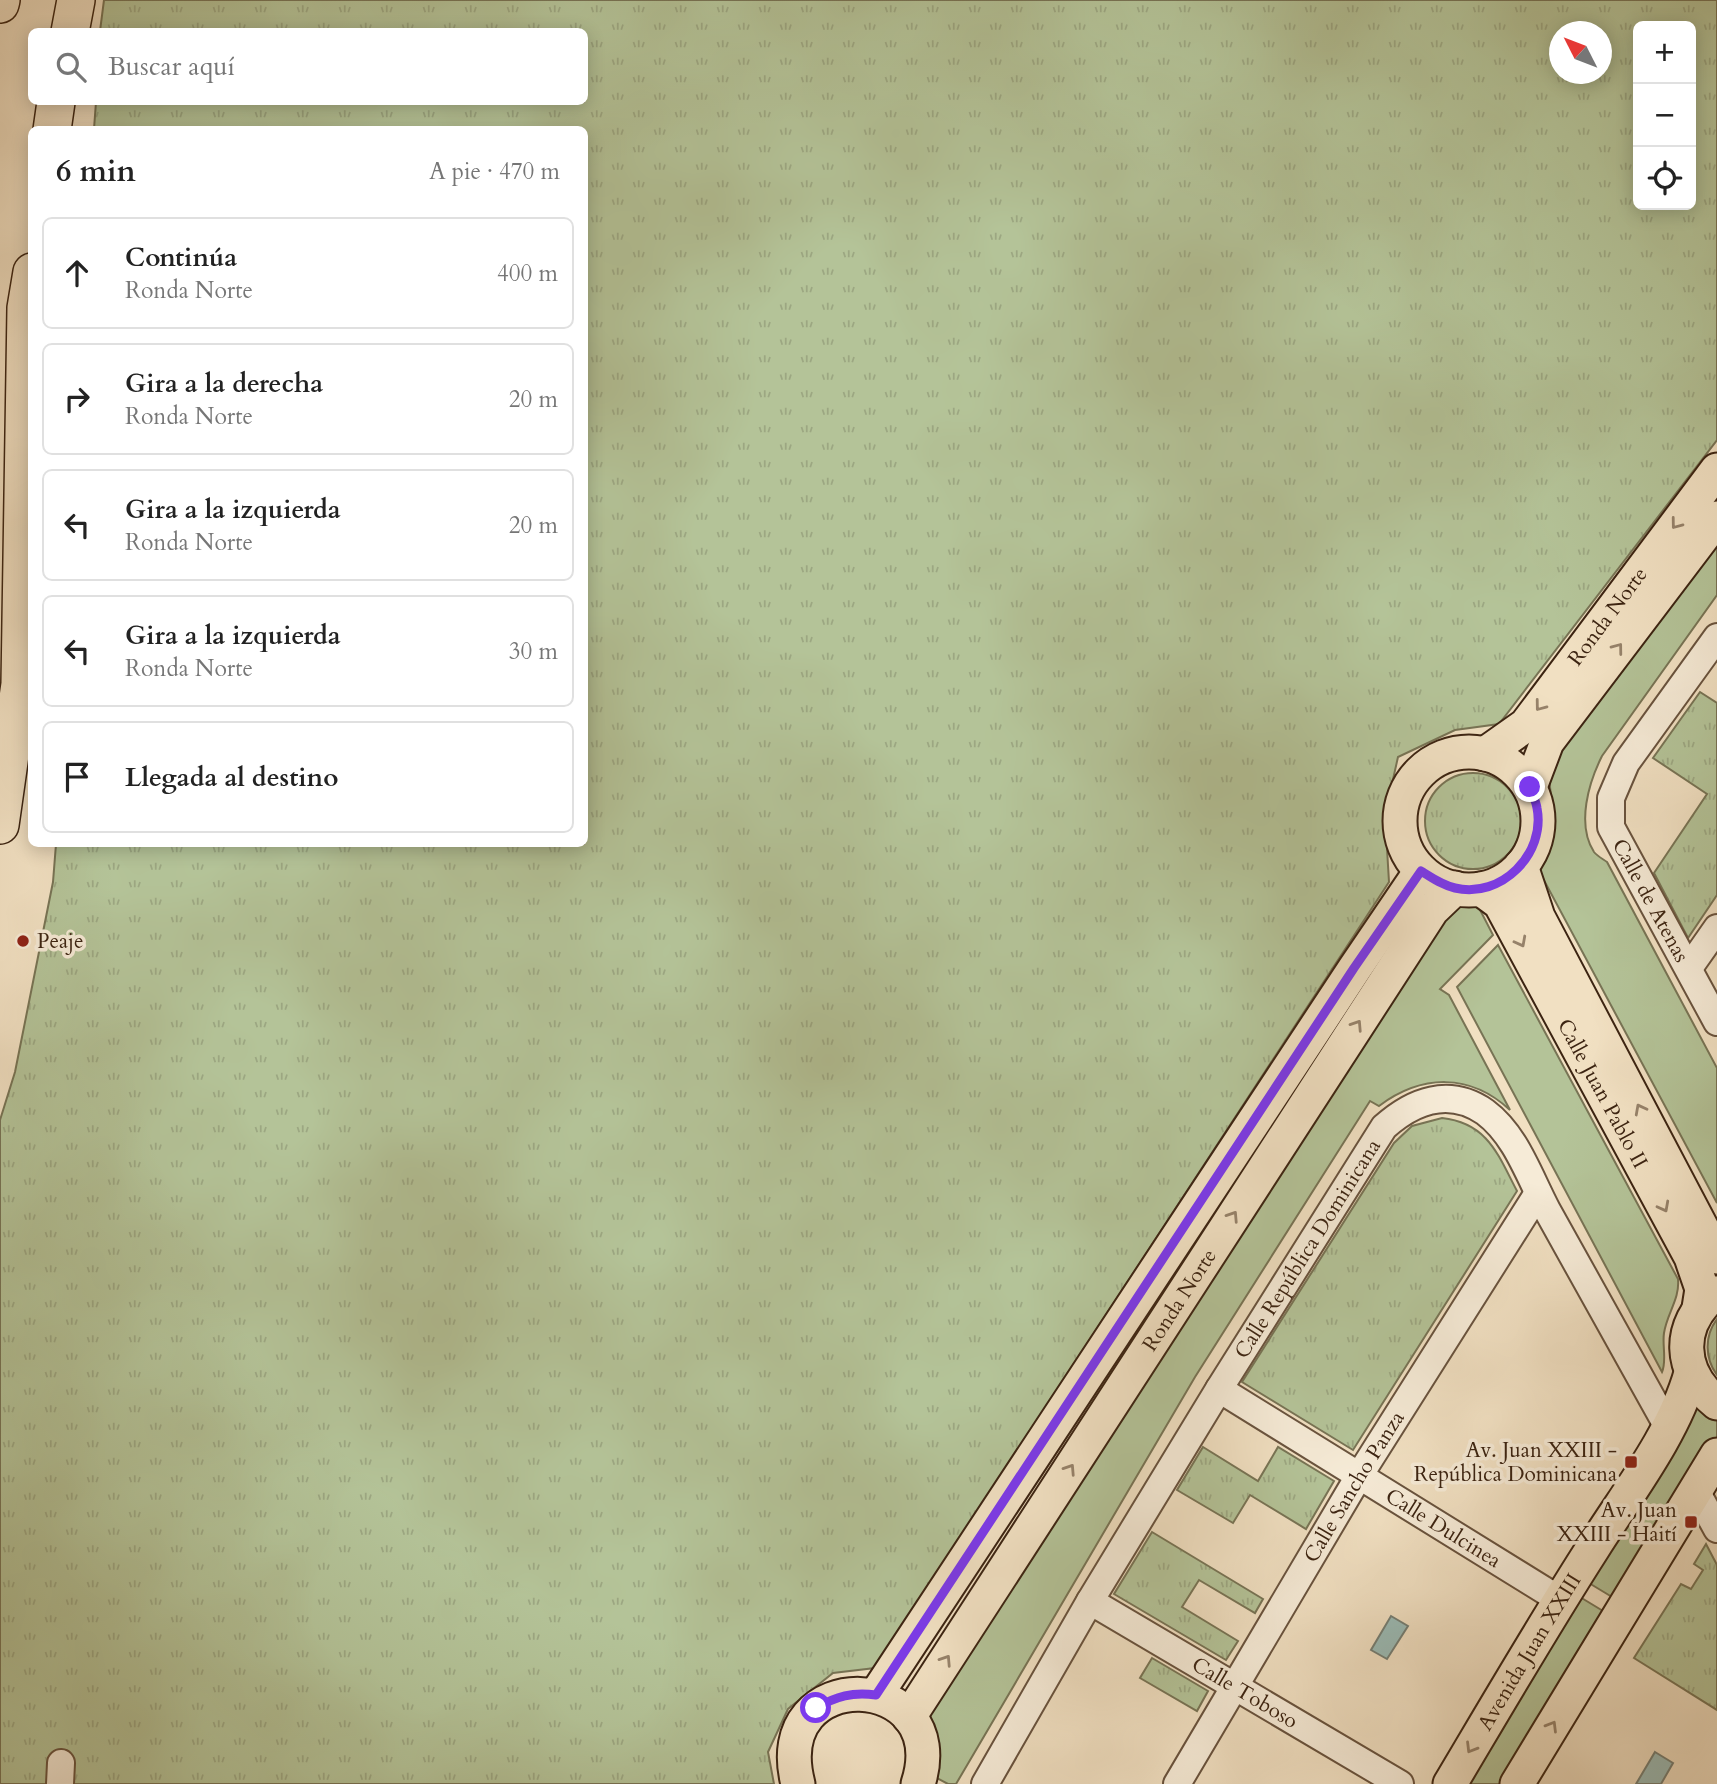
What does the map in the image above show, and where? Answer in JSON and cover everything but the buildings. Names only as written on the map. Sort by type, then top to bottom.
[{"type":"highway","points":[[71,28],[76,0]]},
{"type":"highway","points":[[53,126],[56,105]]},
{"type":"highway","points":[[0,453],[28,296]]},
{"type":"highway","points":[[0,384],[26,308]]},
{"type":"highway","points":[[0,393],[26,308]]},
{"type":"highway","points":[[0,402],[26,308]]},
{"type":"highway","points":[[0,416],[26,308]]},
{"type":"highway","points":[[0,430],[26,308]]},
{"type":"highway","points":[[0,490],[26,308]]},
{"type":"highway","points":[[0,555],[26,308]]},
{"type":"highway","points":[[0,673],[26,308]]},
{"type":"highway","points":[[0,752],[10,687],[26,308]]},
{"type":"highway","points":[[0,825],[20,684],[26,308]]},
{"type":"main road","name":"Ronda Norte","points":[[1485,754],[1526,725],[1717,470]]},
{"type":"main road","name":"Ronda Norte","points":[[1530,787],[1547,742],[1717,518]]},
{"type":"main road","points":[[1468,889],[1437,882],[1421,871],[1407,852],[1401,829],[1402,806],[1411,784],[1427,766],[1448,755],[1467,752],[1503,760],[1518,772],[1530,787],[1537,807],[1538,828],[1532,848],[1521,866]]},
{"type":"main road","name":"Ronda Norte","points":[[909,1717],[1432,910],[1468,889],[1503,881],[1521,866]]},
{"type":"main road","name":"Calle Juan Pablo II","points":[[1521,866],[1538,917],[1717,1257]]},
{"type":"main road","name":"Ronda Norte","points":[[876,1695],[1354,968],[1421,871]]},
{"type":"main road","name":"Calle Juan Pablo II","points":[[1468,889],[1500,903],[1691,1256],[1708,1300]]},
{"type":"main road","points":[[1708,1300],[1689,1328],[1686,1351],[1692,1373],[1703,1392],[1717,1403]]},
{"type":"main road","name":"Avenida Juan XXIII","points":[[1450,1784],[1560,1600],[1669,1429],[1684,1400],[1692,1373]]},
{"type":"main road","points":[[1517,1784],[1717,1455]]},
{"type":"main road","points":[[798,1784],[793,1764],[794,1743],[802,1724],[816,1708],[835,1697],[855,1693],[876,1695],[895,1703],[909,1717],[919,1733],[923,1751],[921,1781]]},
{"type":"street","name":"Calle de Atenas","points":[[1717,638],[1626,763],[1611,798],[1611,827],[1717,1022]]},
{"type":"street","points":[[1689,968],[1717,928]]},
{"type":"street","name":"Calle República Dominicana","points":[[985,1784],[1090,1601],[1219,1389],[1384,1127],[1409,1107],[1426,1100],[1465,1102],[1482,1110],[1508,1134],[1669,1429]]},
{"type":"street","name":"Calle Sancho Panza","points":[[1177,1784],[1359,1476],[1538,1193]]},
{"type":"street","name":"Calle Dulcinea","points":[[1219,1389],[1560,1600]]},
{"type":"street","points":[[1695,1489],[1717,1529]]},
{"type":"street","name":"Calle Toboso","points":[[1090,1601],[1400,1784]]},
{"type":"green space","points":[[104,0],[1717,0],[1717,440],[1499,724],[1455,730],[1398,757],[1385,815],[1389,882],[875,1668],[833,1673],[788,1709],[768,1752],[774,1784],[0,1784],[0,1120],[15,1072],[53,882],[56,847],[588,847],[588,126],[94,126],[96,105],[588,105],[588,28],[100,28]]},
{"type":"green space","points":[[1717,540],[1717,595],[1602,756],[1589,790],[1585,816],[1589,841],[1594,852],[1607,862],[1717,1068],[1717,1203],[1539,871],[1555,828],[1549,779],[1556,754]]},
{"type":"green space","points":[[1700,692],[1717,703],[1717,895],[1688,938],[1654,873],[1707,794],[1653,758]]},
{"type":"green space","points":[[1473,773],[1491,777],[1507,787],[1517,803],[1521,821],[1517,839],[1507,855],[1491,865],[1473,869],[1455,865],[1439,855],[1429,839],[1425,821],[1429,803],[1439,787],[1455,777]]},
{"type":"green space","points":[[1459,903],[1477,904],[1493,935],[1440,989],[1449,995],[1510,1110],[1479,1089],[1446,1082],[1412,1088],[1379,1106],[1370,1101],[1195,1377],[956,1784],[948,1784],[935,1777],[928,1707],[1445,911]]},
{"type":"green space","points":[[1498,945],[1678,1279],[1677,1293],[1664,1333],[1662,1372],[1457,987]]},
{"type":"green space","points":[[1442,1118],[1458,1121],[1481,1134],[1497,1153],[1517,1191],[1353,1450],[1242,1382],[1394,1143],[1412,1126]]},
{"type":"green space","points":[[1717,1319],[1717,1375],[1708,1355],[1708,1340]]},
{"type":"green space","points":[[1696,1402],[1717,1415],[1717,1442],[1617,1600],[1584,1580]]},
{"type":"green space","points":[[1203,1447],[1258,1481],[1278,1447],[1334,1481],[1306,1529],[1250,1495],[1233,1523],[1177,1490]]},
{"type":"green space","points":[[1152,1532],[1263,1599],[1255,1613],[1199,1580],[1182,1607],[1238,1641],[1226,1660],[1114,1594]]},
{"type":"green space","points":[[1706,1544],[1717,1565],[1717,1710],[1634,1658],[1681,1584],[1691,1589],[1703,1570],[1694,1564]]},
{"type":"green space","points":[[1575,1594],[1608,1614],[1505,1784],[1461,1784]]},
{"type":"green space","points":[[1152,1658],[1208,1691],[1197,1711],[1140,1678]]},
{"type":"water","points":[[1391,1616],[1408,1626],[1387,1659],[1371,1650]]},
{"type":"water","points":[[1655,1752],[1673,1763],[1661,1784],[1636,1784]]},
{"type":"place","name":"Peaje","points":[[23,941]]},
{"type":"place","name":"Av. Juan XXIII - República Dominicana","points":[[1631,1462]]},
{"type":"place","name":"Av. Juan XXIII - Haití","points":[[1691,1522]]},
{"type":"route","points":[[816,1708],[835,1697],[855,1693],[876,1695],[1354,968],[1421,871],[1437,882],[1468,890],[1481,889],[1503,881],[1521,866],[1532,848],[1538,828],[1537,807],[1530,787]]}]
